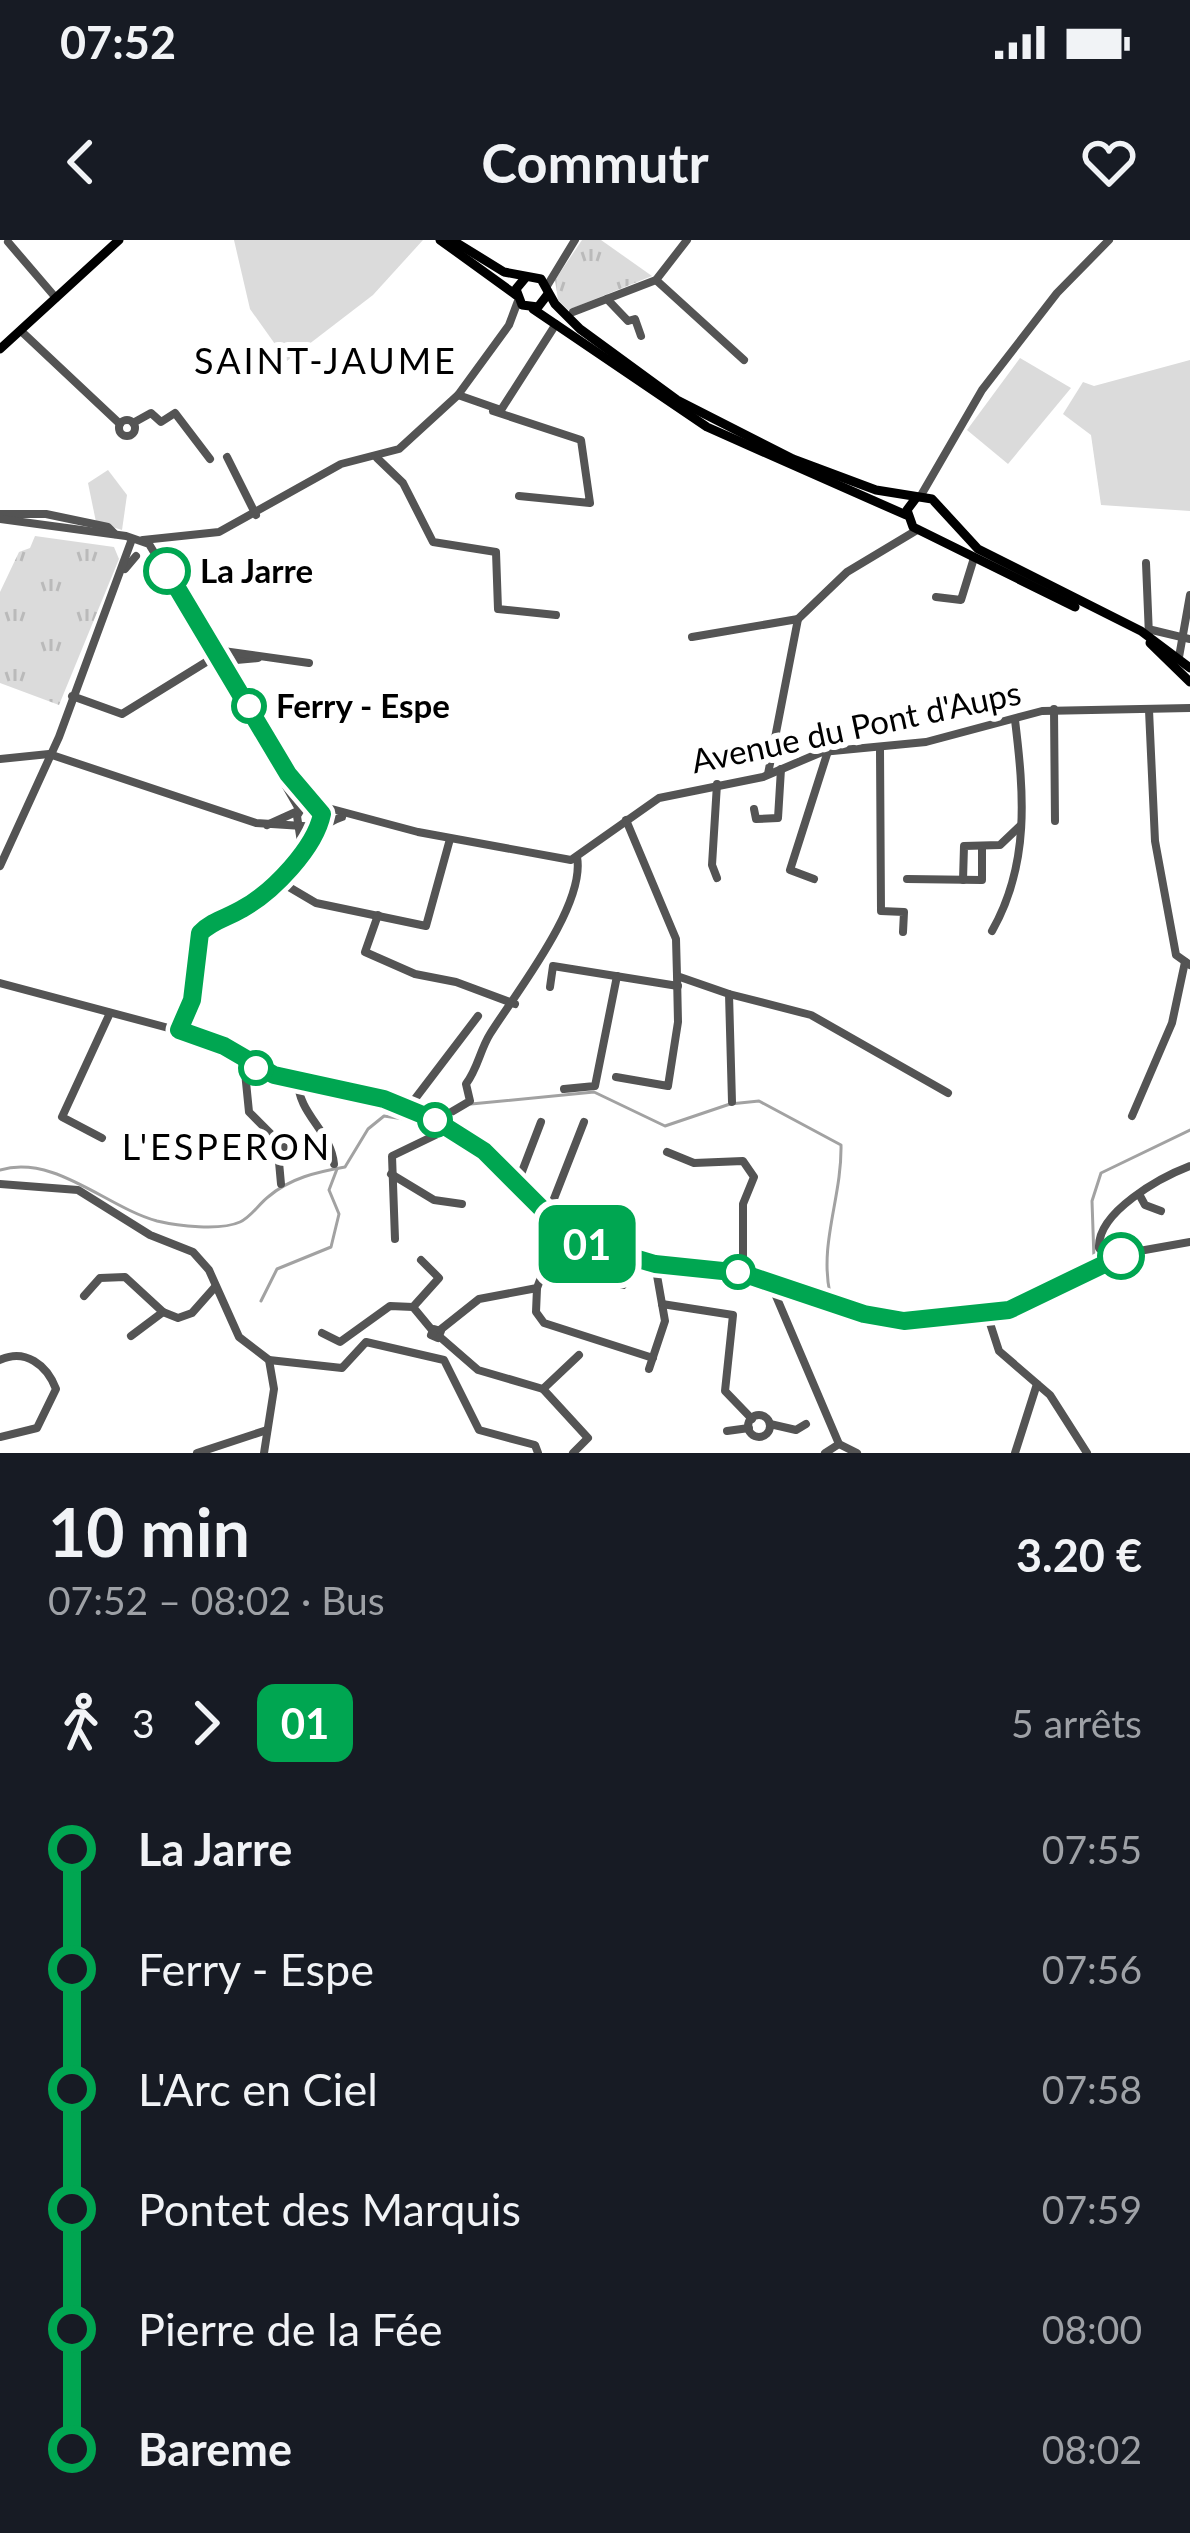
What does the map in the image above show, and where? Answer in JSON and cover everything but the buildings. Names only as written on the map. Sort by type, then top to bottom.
[{"type":"main road","points":[[0,349],[119,240]]},
{"type":"main road","points":[[440,240],[532,309],[707,427],[915,524],[1176,659]]},
{"type":"main road","points":[[452,240],[494,268],[532,277],[592,340],[721,425],[826,472],[938,507],[978,549],[1150,633],[1190,675]]},
{"type":"main road","points":[[517,298],[532,277]]},
{"type":"main road","points":[[532,309],[548,290]]},
{"type":"main road","points":[[915,524],[918,498]]},
{"type":"main road","points":[[915,524],[935,526],[938,507]]},
{"type":"street","points":[[548,290],[575,240]]},
{"type":"street","points":[[573,312],[656,280],[687,240]]},
{"type":"street","points":[[918,498],[936,477],[982,390],[1057,292],[1109,240]]},
{"type":"street","points":[[5,242],[56,298]]},
{"type":"street","points":[[532,277],[567,251]]},
{"type":"street","points":[[656,280],[744,360]]},
{"type":"street","points":[[509,325],[517,298]]},
{"type":"street","points":[[607,298],[628,321],[646,315]]},
{"type":"street","points":[[0,866],[117,580],[141,547],[170,538],[206,536],[256,515],[341,464],[377,458],[399,448],[458,395],[509,325],[532,309]]},
{"type":"street","points":[[635,319],[641,336]]},
{"type":"street","points":[[494,412],[506,407],[557,323]]},
{"type":"street","points":[[21,331],[120,424],[126,436],[134,431],[133,423],[151,413],[161,422],[176,413],[210,459]]},
{"type":"street","points":[[458,395],[581,440],[590,503],[519,496]]},
{"type":"street","points":[[227,457],[256,515]]},
{"type":"street","points":[[377,458],[403,483],[433,542],[496,552],[498,609],[556,615]]},
{"type":"street","points":[[936,477],[938,507]]},
{"type":"street","points":[[0,517],[46,514],[108,527],[114,536],[141,547],[162,565],[294,800],[302,849]]},
{"type":"street","points":[[692,637],[798,619],[847,572],[915,524]]},
{"type":"street","points":[[141,547],[214,655],[224,661],[288,774],[315,805],[343,816],[553,860],[578,857],[567,906],[514,1004],[489,1036],[478,1068],[466,1084],[470,1100],[395,1153],[390,1173],[394,1239]]},
{"type":"street","points":[[936,597],[961,600],[974,558]]},
{"type":"street","points":[[1145,563],[1150,633],[1186,638]]},
{"type":"street","points":[[1176,659],[1186,638],[1190,595]]},
{"type":"street","points":[[768,775],[798,619]]},
{"type":"street","points":[[1165,647],[1186,638]]},
{"type":"street","points":[[72,696],[122,714],[214,655],[309,663]]},
{"type":"street","points":[[224,661],[265,657]]},
{"type":"street","points":[[237,686],[249,659]]},
{"type":"street","name":"Avenue du Pont d'Aups","points":[[578,857],[672,793],[768,775],[827,751],[880,749],[1054,709],[1150,710],[1190,704]]},
{"type":"street","points":[[1054,709],[1055,821]]},
{"type":"street","points":[[1132,1116],[1172,1023],[1187,964],[1176,956],[1161,883],[1150,710]]},
{"type":"street","points":[[992,931],[1015,888],[1023,812],[1015,720]]},
{"type":"street","points":[[880,749],[881,911],[904,912],[904,932]]},
{"type":"street","points":[[814,879],[790,870],[827,751]]},
{"type":"street","points":[[0,759],[49,754],[265,825],[302,827],[343,816]]},
{"type":"street","points":[[754,809],[756,818],[778,818],[781,769]]},
{"type":"street","points":[[717,784],[712,865],[718,878]]},
{"type":"street","points":[[265,825],[315,805]]},
{"type":"street","points":[[179,1030],[192,1000],[200,933],[244,908],[277,880],[319,825],[315,805]]},
{"type":"street","points":[[963,880],[964,846],[1010,841],[1023,812]]},
{"type":"street","points":[[616,1078],[668,1086],[678,981],[676,939],[626,820]]},
{"type":"street","points":[[277,880],[316,903],[426,926],[450,839]]},
{"type":"street","points":[[907,880],[982,880],[982,846]]},
{"type":"street","points":[[378,915],[365,952],[416,974],[456,982],[514,1004]]},
{"type":"street","points":[[550,987],[553,966],[678,981],[811,1015],[948,1093]]},
{"type":"street","points":[[564,1089],[595,1086],[617,976]]},
{"type":"street","points":[[0,983],[179,1030],[298,1081],[408,1108],[441,1124],[518,1182],[560,1227],[588,1244],[655,1264],[742,1273],[889,1320],[1009,1310],[1150,1245],[1190,1242]]},
{"type":"street","points":[[729,994],[732,1102]]},
{"type":"street","points":[[102,1138],[62,1117],[110,1013]]},
{"type":"street","points":[[408,1108],[478,1016]]},
{"type":"street","points":[[244,1061],[249,1112],[289,1151],[279,1162],[281,1184]]},
{"type":"street","points":[[298,1081],[309,1113],[332,1139],[334,1163]]},
{"type":"street","points":[[518,1182],[541,1122]]},
{"type":"street","points":[[548,1214],[584,1122]]},
{"type":"street","points":[[667,1152],[694,1162],[743,1161],[749,1167],[754,1177],[743,1204],[742,1273]]},
{"type":"street","points":[[1109,1262],[1099,1247],[1102,1229],[1139,1194],[1190,1166]]},
{"type":"street","points":[[390,1173],[434,1200],[462,1204]]},
{"type":"street","points":[[0,1184],[78,1190],[150,1235],[193,1252],[216,1286],[239,1337],[269,1360],[342,1368],[366,1342],[443,1360],[479,1430],[535,1445],[538,1453]]},
{"type":"street","points":[[1139,1194],[1152,1210],[1162,1210]]},
{"type":"street","points":[[560,1227],[537,1288],[536,1312],[544,1323],[652,1358]]},
{"type":"street","points":[[578,1268],[588,1244]]},
{"type":"street","points":[[622,1285],[630,1258]]},
{"type":"street","points":[[413,1307],[439,1278],[422,1260]]},
{"type":"street","points":[[649,1369],[665,1321],[655,1264]]},
{"type":"street","points":[[84,1296],[100,1278],[125,1277],[163,1312],[185,1317],[216,1286]]},
{"type":"street","points":[[770,1281],[839,1444],[857,1453]]},
{"type":"street","points":[[438,1332],[479,1299],[537,1288]]},
{"type":"street","points":[[662,1304],[733,1315],[725,1391],[762,1436],[770,1424]]},
{"type":"street","points":[[322,1333],[340,1342],[390,1306],[413,1307],[478,1370],[543,1389],[589,1438],[574,1453]]},
{"type":"street","points":[[131,1336],[163,1312]]},
{"type":"street","points":[[987,1314],[999,1351],[1037,1384],[1087,1453]]},
{"type":"street","points":[[0,1360],[20,1354],[33,1360],[51,1376],[56,1389],[45,1420],[37,1428],[0,1437]]},
{"type":"street","points":[[543,1389],[579,1355]]},
{"type":"street","points":[[264,1453],[274,1389],[269,1360]]},
{"type":"street","points":[[1015,1453],[1037,1384]]},
{"type":"street","points":[[727,1431],[764,1416],[770,1424],[796,1430],[806,1424]]},
{"type":"street","points":[[197,1453],[269,1430]]},
{"type":"street","points":[[825,1453],[839,1444]]},
{"type":"green space","points":[[234,240],[423,240],[373,295],[287,361],[250,309]]},
{"type":"green space","points":[[582,240],[601,240],[652,276],[568,310],[558,300],[555,280]]},
{"type":"green space","points":[[1020,358],[1071,388],[1008,464],[967,430]]},
{"type":"green space","points":[[1190,360],[1190,511],[1101,505],[1091,435],[1063,414],[1083,382],[1094,386]]},
{"type":"green space","points":[[108,470],[127,495],[122,530],[96,522],[88,483]]},
{"type":"green space","points":[[35,536],[114,547],[119,559],[59,705],[0,683],[0,592],[19,552],[30,548]]},
{"type":"waterway","points":[[471,1104],[594,1092],[665,1126],[730,1104],[759,1101],[841,1145],[827,1257],[830,1294],[902,1315]]},
{"type":"waterway","points":[[0,1170],[20,1167],[60,1175],[157,1221],[232,1225],[295,1180],[345,1167],[368,1129],[384,1116],[437,1124]]},
{"type":"waterway","points":[[918,1314],[967,1304],[1005,1305],[1094,1259],[1092,1201],[1101,1173],[1190,1130]]},
{"type":"waterway","points":[[261,1301],[277,1269],[331,1247],[339,1214],[329,1190],[337,1169]]},
{"type":"bus line","name":"01","points":[[167,571],[288,774],[322,814],[315,834],[277,880],[244,908],[210,923],[200,933],[192,1000],[179,1030],[224,1046],[274,1075],[384,1099],[435,1120],[484,1151],[574,1238],[655,1264],[742,1273],[864,1314],[904,1321],[964,1311],[1009,1310],[1121,1256]]},
{"type":"place","name":"La Jarre","points":[[167,571]]},
{"type":"place","name":"Ferry - Espe","points":[[249,706]]},
{"type":"district","name":"SAINT-JAUME","points":[[326,361]]},
{"type":"district","name":"L'ESPERON","points":[[227,1147]]}]
